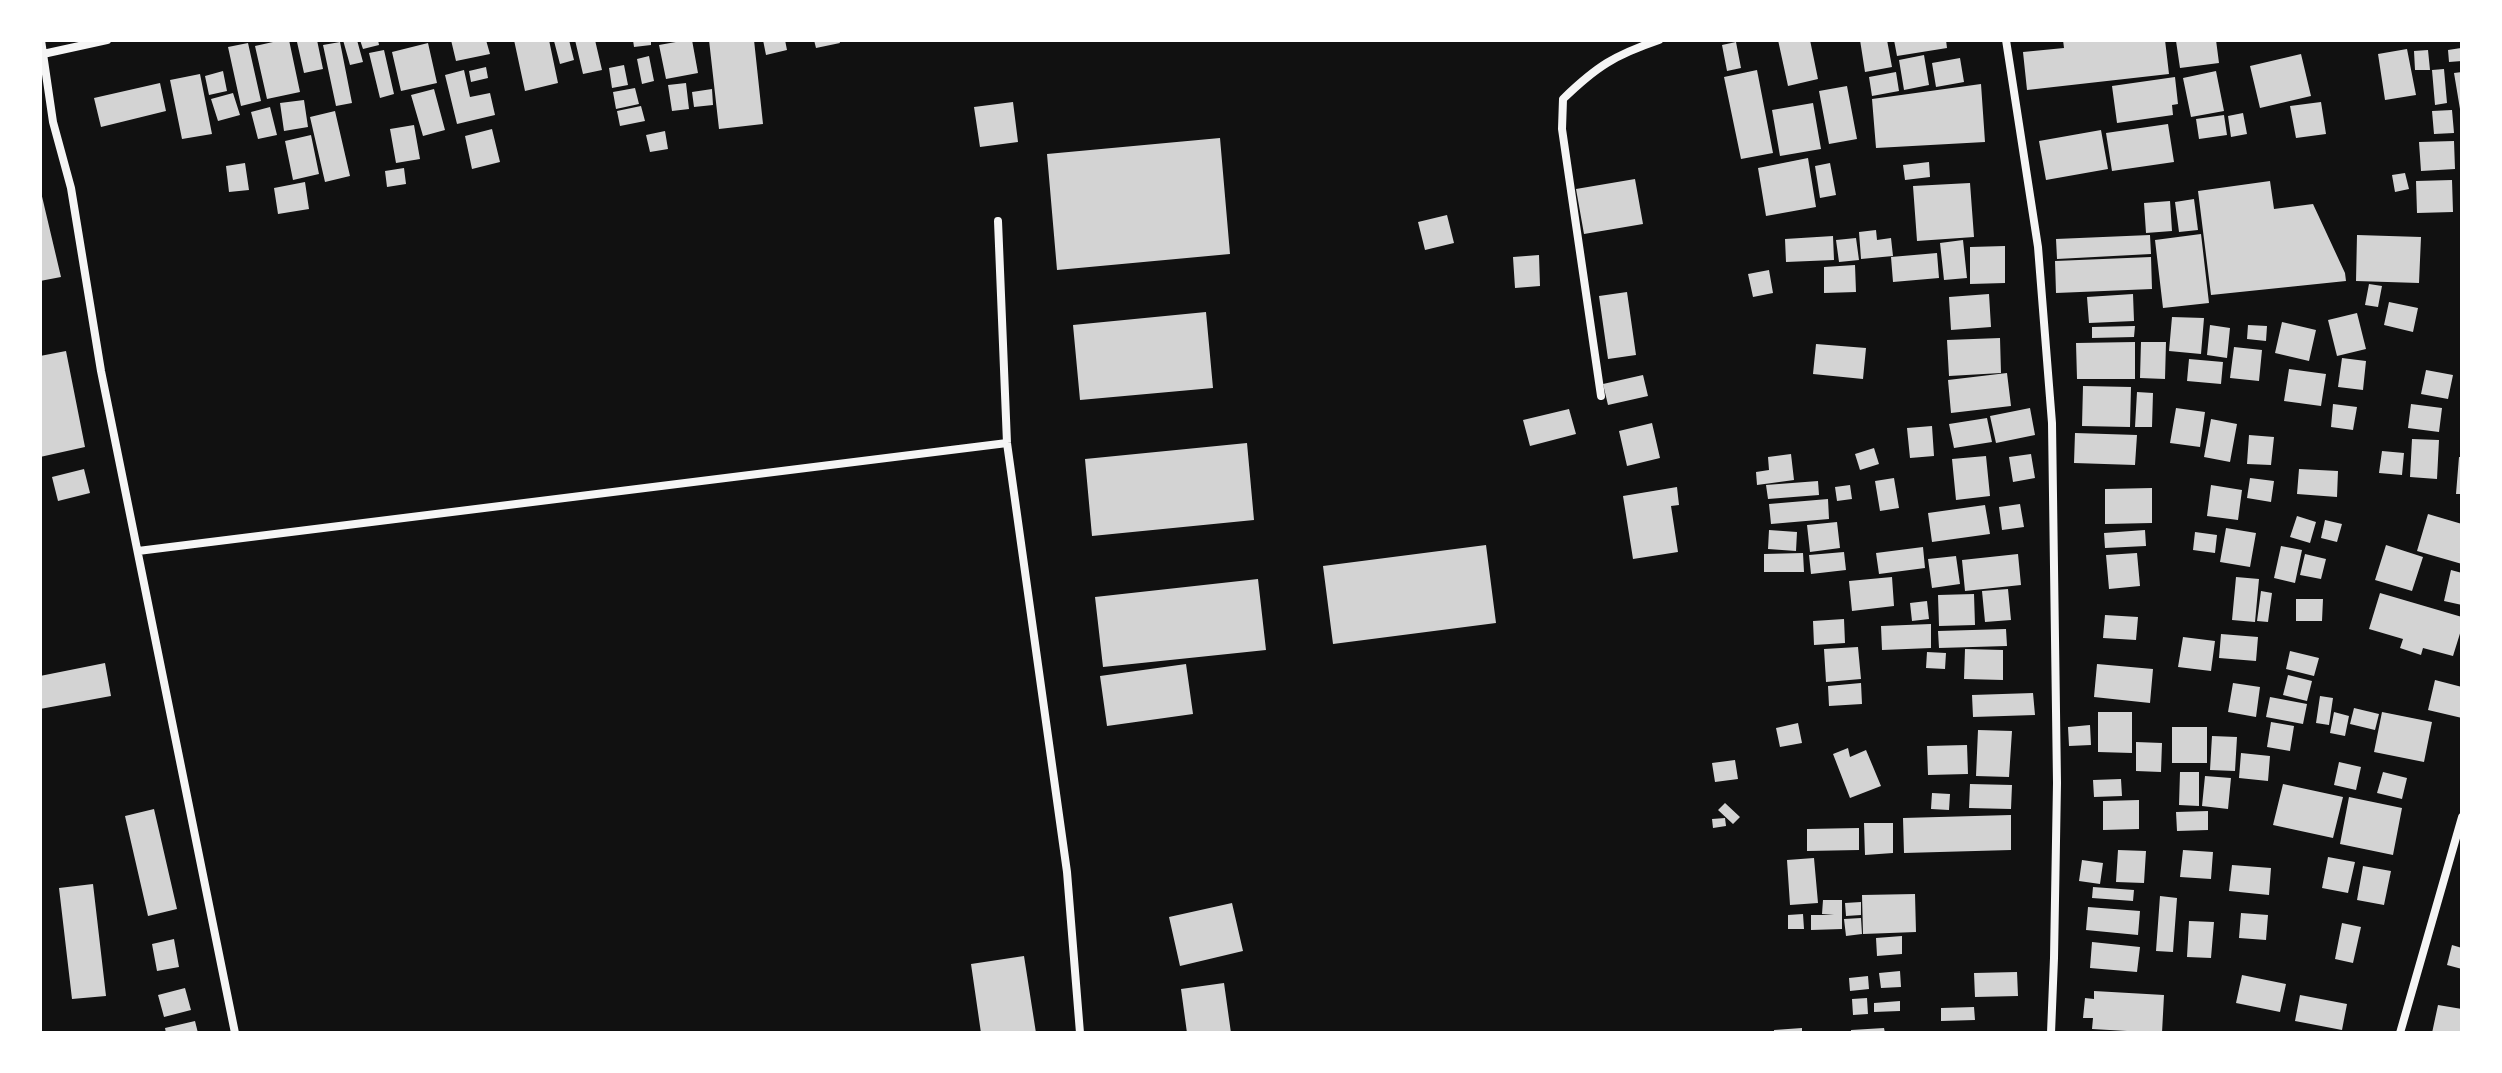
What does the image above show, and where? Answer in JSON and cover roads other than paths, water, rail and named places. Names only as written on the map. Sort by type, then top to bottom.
[{"type":"street","points":[[41,40],[53,122],[71,188],[101,371],[235,1033]]},
{"type":"street","points":[[43,54],[107,40]]},
{"type":"street","points":[[1601,396],[1562,129],[1563,99],[1587,75],[1620,53],[1659,40]]},
{"type":"street","points":[[2006,40],[2038,247],[2052,423],[2057,783],[2051,1033]]},
{"type":"street","points":[[998,221],[1007,443],[1067,872],[1080,1033]]},
{"type":"street","points":[[138,551],[1007,443]]},
{"type":"street","points":[[2400,1033],[2462,817]]}]
